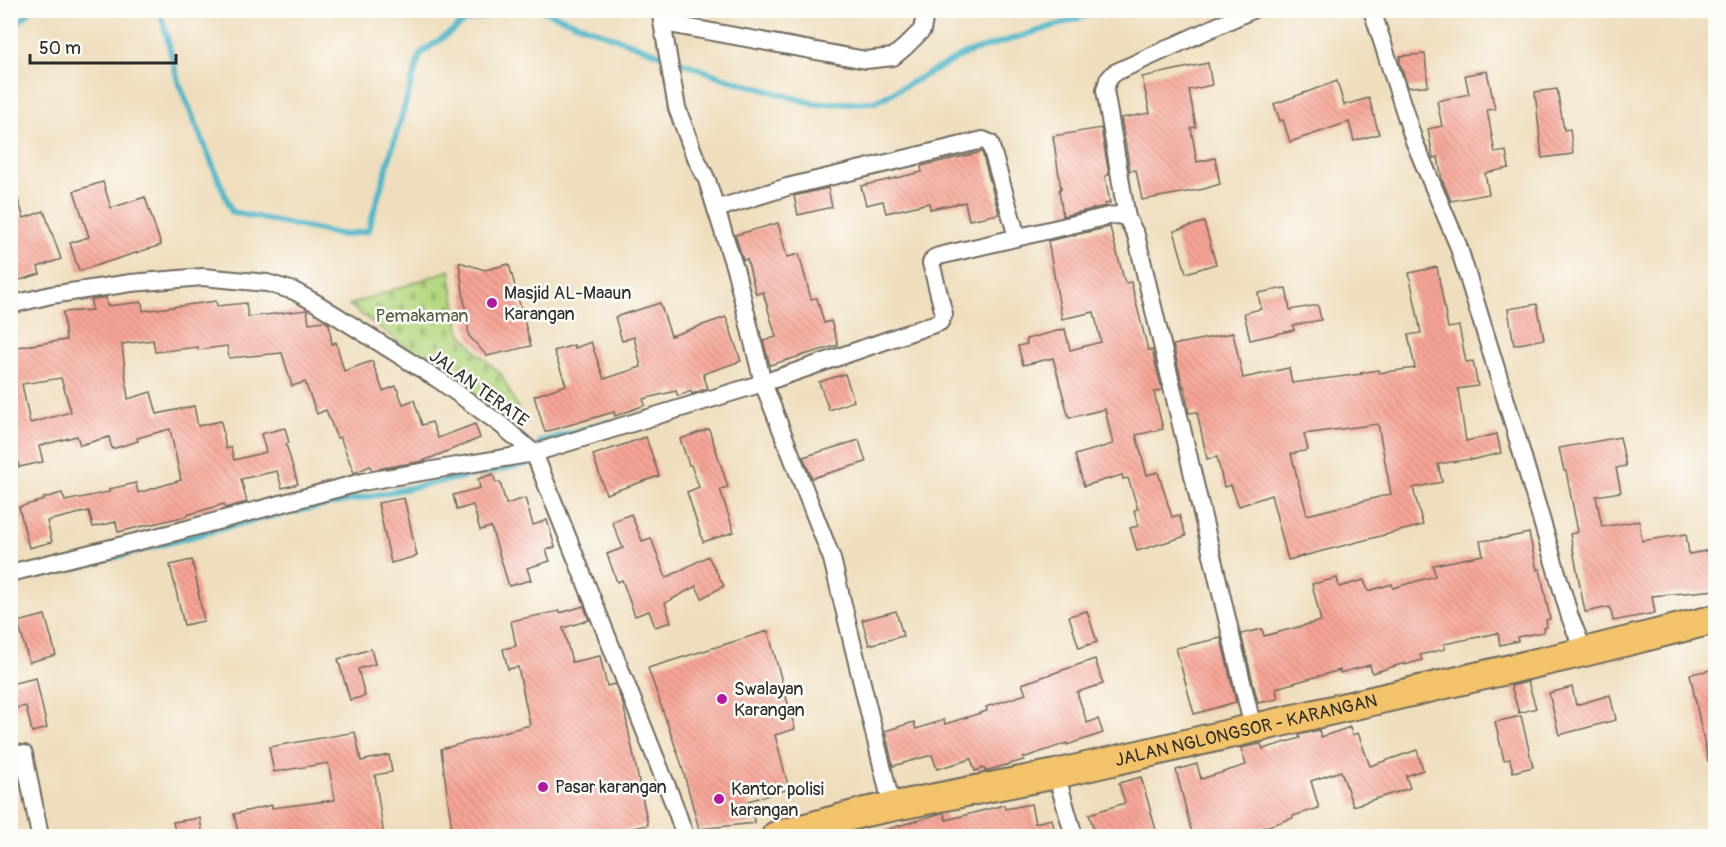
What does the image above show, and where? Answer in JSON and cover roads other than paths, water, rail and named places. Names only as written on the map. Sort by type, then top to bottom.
[{"type":"highway","name":"JALAN NGLONGSOR - KARANGAN","points":[[776,837],[865,812],[1056,774],[1716,620]]},
{"type":"street","points":[[892,807],[832,559],[763,383],[736,272],[706,180],[694,154],[676,101],[662,22],[866,60],[893,57],[905,47],[922,30],[926,10]]},
{"type":"street","points":[[1252,10],[1114,72],[1105,90],[1127,218],[1136,235],[1253,728]]},
{"type":"street","points":[[1372,10],[1414,141],[1458,245],[1570,617],[1584,652]]},
{"type":"street","points":[[716,209],[787,187],[983,140],[990,143],[1017,237]]},
{"type":"street","points":[[10,573],[176,532],[362,482],[534,453],[763,383],[940,322],[944,314],[931,263],[934,258],[1109,216],[1118,215],[1127,218]]},
{"type":"street","name":"JALAN TERATE","points":[[10,305],[51,295],[131,283],[203,277],[267,283],[294,291],[316,303],[439,381],[500,424],[534,453],[674,804],[685,837]]},
{"type":"street","points":[[10,753],[24,754],[40,837]]},
{"type":"street","points":[[1056,774],[1074,837]]},
{"type":"waterway","points":[[10,31],[31,10]]},
{"type":"waterway","points":[[160,10],[178,81],[232,212],[343,235],[368,231],[420,54],[466,21],[512,10]]},
{"type":"waterway","points":[[540,10],[724,78],[815,104],[875,102],[967,53],[1105,10]]},
{"type":"waterway","points":[[540,442],[609,422]]},
{"type":"waterway","points":[[10,582],[62,571],[254,520],[526,464]]},
{"type":"place","name":"Masjid AL-Maaun Karangan","points":[[492,303]]},
{"type":"place","name":"Swalayan Karangan","points":[[722,699]]},
{"type":"place","name":"Pasar karangan","points":[[543,787]]},
{"type":"place","name":"Kantor polisi karangan","points":[[719,799]]},
{"type":"park label","name":"Pemakaman","points":[[422,316]]}]
